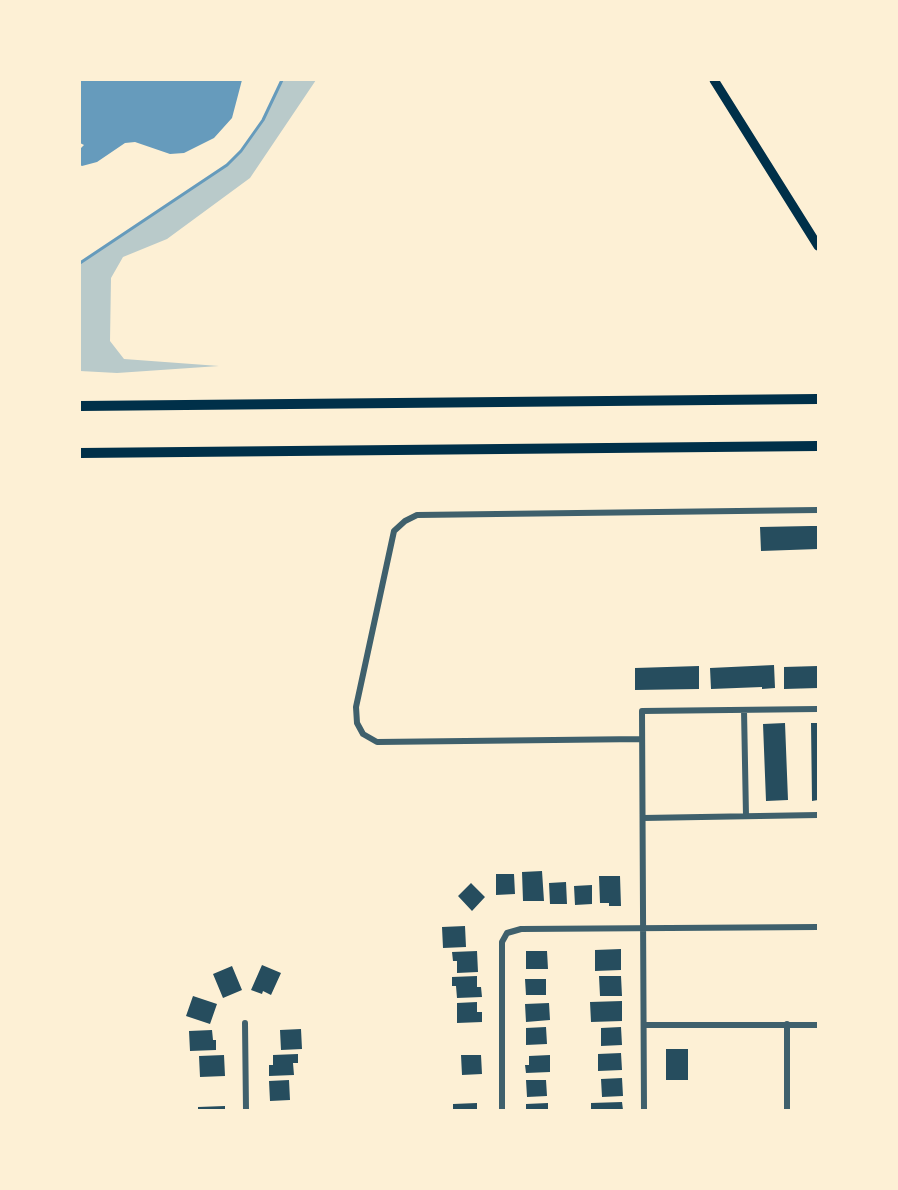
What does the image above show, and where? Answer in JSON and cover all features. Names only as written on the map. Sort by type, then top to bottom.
[{"type":"highway","points":[[80,406],[819,399]]},
{"type":"highway","points":[[80,453],[819,446]]},
{"type":"main road","points":[[714,80],[819,246]]},
{"type":"street","points":[[642,739],[377,742],[363,734],[357,723],[356,707],[394,531],[405,521],[417,515],[819,510]]},
{"type":"street","points":[[644,1110],[642,711],[819,709]]},
{"type":"street","points":[[744,710],[746,816]]},
{"type":"street","points":[[643,818],[819,815]]},
{"type":"street","points":[[502,1110],[502,942],[507,933],[521,929],[819,927]]},
{"type":"street","points":[[245,1023],[246,1110]]},
{"type":"street","points":[[787,1024],[787,1110]]},
{"type":"street","points":[[644,1025],[819,1024]]},
{"type":"shaded area","points":[[282,80],[316,80],[250,178],[167,239],[123,257],[111,278],[110,341],[124,359],[219,366],[117,373],[80,371],[80,263],[227,165],[241,151],[263,120]]},
{"type":"water","points":[[80,80],[242,80],[232,118],[214,138],[184,153],[170,154],[135,142],[125,143],[97,162],[82,166],[80,165],[80,149],[84,145],[80,143]]},
{"type":"building","points":[[818,526],[818,549],[761,551],[760,527]]},
{"type":"building","points":[[774,665],[775,688],[711,689],[710,668]]},
{"type":"building","points":[[699,666],[699,689],[635,690],[635,668]]},
{"type":"building","points":[[818,666],[818,688],[784,689],[784,667]]},
{"type":"building","points":[[785,723],[788,800],[766,801],[763,724]]},
{"type":"building","points":[[811,723],[818,723],[818,800],[812,801]]},
{"type":"building","points":[[542,871],[544,901],[523,901],[522,872]]},
{"type":"building","points":[[496,874],[514,874],[515,894],[496,895]]},
{"type":"building","points":[[599,876],[620,876],[621,906],[600,903]]},
{"type":"building","points":[[566,882],[567,904],[550,904],[549,883]]},
{"type":"building","points":[[471,883],[485,897],[472,911],[458,896]]},
{"type":"building","points":[[592,885],[592,904],[575,905],[574,886]]},
{"type":"building","points":[[465,926],[466,947],[443,948],[442,927]]},
{"type":"building","points":[[621,949],[621,970],[595,971],[595,950]]},
{"type":"building","points":[[477,951],[478,972],[457,973],[457,961],[453,961],[452,952]]},
{"type":"building","points":[[526,951],[547,951],[548,969],[526,969]]},
{"type":"building","points":[[262,965],[281,973],[271,995],[263,991],[262,994],[251,990]]},
{"type":"building","points":[[232,966],[242,990],[223,998],[213,974]]},
{"type":"building","points":[[477,976],[477,987],[481,987],[482,997],[457,998],[456,986],[452,986],[452,977]]},
{"type":"building","points":[[599,976],[621,976],[622,996],[600,996]]},
{"type":"building","points":[[525,979],[546,979],[546,995],[526,995]]},
{"type":"building","points":[[193,996],[217,1004],[210,1024],[186,1016]]},
{"type":"building","points":[[622,1001],[622,1021],[591,1022],[590,1002]]},
{"type":"building","points":[[477,1002],[477,1012],[482,1012],[482,1022],[457,1023],[457,1003]]},
{"type":"building","points":[[549,1003],[550,1020],[526,1022],[525,1004]]},
{"type":"building","points":[[546,1027],[547,1044],[526,1045],[526,1028]]},
{"type":"building","points":[[621,1027],[622,1045],[601,1046],[601,1028]]},
{"type":"building","points":[[301,1029],[302,1049],[281,1050],[280,1030]]},
{"type":"building","points":[[212,1030],[213,1040],[216,1040],[216,1050],[190,1051],[189,1031]]},
{"type":"building","points":[[666,1049],[688,1049],[688,1080],[666,1080]]},
{"type":"building","points":[[621,1053],[622,1070],[598,1071],[598,1054]]},
{"type":"building","points":[[298,1054],[298,1063],[293,1063],[294,1075],[269,1076],[269,1065],[273,1065],[273,1055]]},
{"type":"building","points":[[224,1055],[225,1076],[200,1077],[199,1056]]},
{"type":"building","points":[[461,1055],[481,1055],[482,1074],[462,1075]]},
{"type":"building","points":[[550,1055],[550,1072],[526,1073],[525,1065],[529,1065],[529,1056]]},
{"type":"building","points":[[622,1078],[623,1096],[602,1097],[601,1079]]},
{"type":"building","points":[[289,1080],[290,1100],[270,1101],[269,1081]]},
{"type":"building","points":[[526,1080],[546,1080],[547,1096],[527,1097]]},
{"type":"building","points":[[622,1102],[623,1110],[591,1110],[591,1103]]},
{"type":"building","points":[[477,1103],[477,1110],[453,1110],[453,1104]]},
{"type":"building","points":[[548,1103],[548,1110],[526,1110],[526,1104]]},
{"type":"building","points":[[225,1106],[225,1110],[198,1110],[198,1107]]},
{"type":"waterway","points":[[80,263],[227,165],[241,151],[263,120],[282,80]]}]
